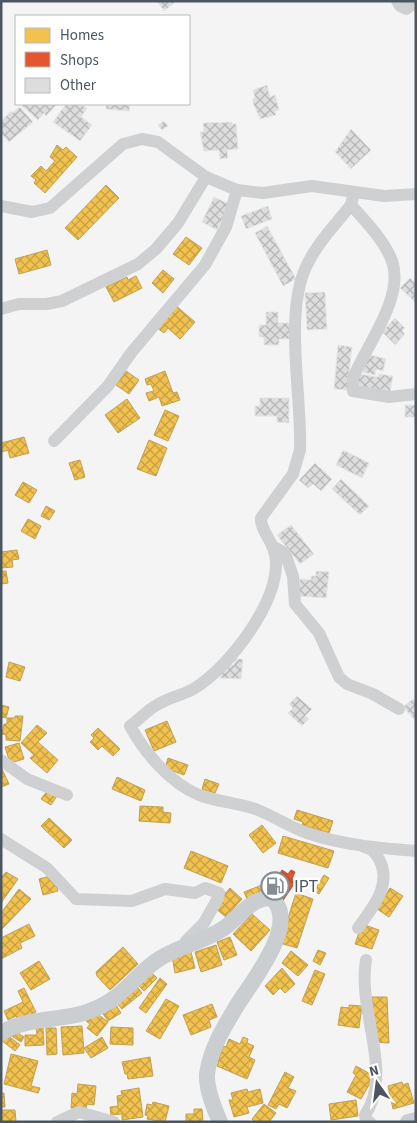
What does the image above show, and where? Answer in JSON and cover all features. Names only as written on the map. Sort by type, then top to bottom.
[{"type":"main road","points":[[4,1028],[26,1022],[71,1018],[91,1012],[118,995],[160,959],[192,946],[221,930],[258,900],[271,898],[278,905],[280,921],[278,931],[270,952],[232,1014],[210,1059],[207,1075],[210,1093],[220,1122]]},
{"type":"main road","points":[[408,1122],[416,1120]]},
{"type":"street","points":[[397,1],[400,6],[406,8],[416,2]]},
{"type":"street","points":[[1,206],[32,212],[50,208],[123,144],[142,139],[158,142],[206,176],[237,190],[258,193],[312,186],[384,196],[416,194]]},
{"type":"street","points":[[1,310],[19,304],[48,304],[62,301],[138,264],[156,249],[172,229],[206,176]]},
{"type":"street","points":[[54,441],[108,386],[131,353],[205,265],[226,227],[237,190]]},
{"type":"street","points":[[355,192],[351,205],[318,246],[306,267],[298,289],[295,308],[300,450],[296,469],[260,518],[260,524],[274,547],[275,574],[268,600],[260,616],[213,673],[194,689],[155,705],[130,726],[140,743],[155,761],[190,790],[257,810],[308,833],[371,849],[376,854],[383,869],[384,881],[379,897],[358,928]]},
{"type":"street","points":[[351,205],[372,229],[388,253],[394,271],[388,305],[353,378],[353,390],[389,397],[416,394]]},
{"type":"street","points":[[274,547],[285,553],[293,576],[295,604],[319,632],[339,677],[346,684],[373,694],[399,709]]},
{"type":"street","points":[[1,760],[27,779],[67,795]]},
{"type":"street","points":[[1,839],[47,868],[76,899],[132,901],[165,889],[195,893],[205,888],[219,893],[204,923],[186,941],[186,944],[192,946]]},
{"type":"street","points":[[362,846],[416,851]]},
{"type":"street","points":[[366,960],[363,991],[377,1073],[374,1098],[365,1115],[366,1120],[370,1122]]},
{"type":"street","points":[[57,1122],[79,1112],[114,1122]]},
{"type":"building: Homes","points":[[57,145],[63,150],[66,147],[77,157],[45,193],[34,183],[36,180],[31,176],[41,166],[46,171],[55,161],[50,157]]},
{"type":"building: Homes","points":[[106,185],[119,198],[78,240],[65,228]]},
{"type":"building: Homes","points":[[186,237],[202,248],[189,265],[173,254]]},
{"type":"building: Homes","points":[[47,250],[51,265],[19,274],[15,259]]},
{"type":"building: Homes","points":[[163,270],[174,279],[163,293],[152,283]]},
{"type":"building: Homes","points":[[136,276],[142,288],[114,302],[106,287],[127,277],[128,280]]},
{"type":"building: Homes","points":[[175,305],[195,322],[180,339],[168,328],[164,333],[156,327]]},
{"type":"building: Homes","points":[[126,371],[139,380],[129,394],[116,385]]},
{"type":"building: Homes","points":[[165,371],[173,393],[177,392],[180,400],[162,406],[159,397],[149,401],[146,393],[154,391],[151,384],[147,385],[145,379]]},
{"type":"building: Homes","points":[[127,399],[140,418],[118,433],[105,415]]},
{"type":"building: Homes","points":[[165,410],[179,416],[168,441],[154,435]]},
{"type":"building: Homes","points":[[24,437],[29,453],[10,458],[8,450],[1,452],[1,443]]},
{"type":"building: Homes","points":[[149,440],[167,448],[156,476],[137,469]]},
{"type":"building: Homes","points":[[80,460],[85,477],[75,480],[69,463]]},
{"type":"building: Homes","points":[[23,482],[37,490],[29,503],[15,495]]},
{"type":"building: Homes","points":[[46,506],[55,511],[49,520],[41,516]]},
{"type":"building: Homes","points":[[28,519],[41,526],[35,539],[21,531]]},
{"type":"building: Homes","points":[[17,550],[19,559],[12,560],[13,567],[1,568],[1,552]]},
{"type":"building: Homes","points":[[1,571],[6,571],[8,583],[1,584]]},
{"type":"building: Homes","points":[[9,662],[25,667],[20,681],[6,677]]},
{"type":"building: Homes","points":[[1,705],[9,707],[6,718],[1,717]]},
{"type":"building: Homes","points":[[15,716],[23,716],[20,741],[6,740],[6,735],[2,734],[4,724],[7,724],[7,718],[15,718]]},
{"type":"building: Homes","points":[[167,721],[176,742],[154,751],[145,730]]},
{"type":"building: Homes","points":[[37,725],[47,733],[38,742],[58,760],[47,773],[30,758],[34,755],[21,743]]},
{"type":"building: Homes","points":[[98,728],[120,749],[113,756],[102,746],[98,750],[90,742],[94,738],[91,735]]},
{"type":"building: Homes","points":[[19,743],[24,759],[10,763],[5,747]]},
{"type":"building: Homes","points":[[168,758],[188,765],[184,775],[165,768]]},
{"type":"building: Homes","points":[[1,767],[9,784],[1,787]]},
{"type":"building: Homes","points":[[117,777],[145,790],[141,801],[112,789]]},
{"type":"building: Homes","points":[[205,779],[219,784],[215,793],[202,789]]},
{"type":"building: Homes","points":[[48,790],[57,796],[51,805],[41,799]]},
{"type":"building: Homes","points":[[140,806],[163,807],[163,812],[171,813],[170,823],[139,821]]},
{"type":"building: Homes","points":[[297,810],[333,821],[329,833],[302,825],[303,822],[294,819]]},
{"type":"building: Homes","points":[[49,818],[72,840],[64,848],[41,826]]},
{"type":"building: Homes","points":[[262,825],[276,843],[263,853],[249,835]]},
{"type":"building: Homes","points":[[283,836],[334,851],[328,868],[278,853]]},
{"type":"building: Homes","points":[[191,851],[228,866],[221,883],[184,868]]},
{"type":"building: Homes","points":[[6,872],[18,879],[1,903],[1,878]]},
{"type":"building: Homes","points":[[54,875],[58,891],[43,895],[39,879]]},
{"type":"building: Homes","points":[[324,875],[329,878],[319,894],[314,891]]},
{"type":"building: Homes","points":[[262,885],[265,893],[247,899],[244,892]]},
{"type":"building: Homes","points":[[230,888],[242,899],[226,917],[216,909],[220,899]]},
{"type":"building: Homes","points":[[390,888],[403,896],[389,917],[377,909]]},
{"type":"building: Homes","points":[[19,889],[31,899],[1,930],[1,913]]},
{"type":"building: Homes","points":[[296,893],[313,899],[297,948],[280,943]]},
{"type":"building: Homes","points":[[252,914],[270,930],[251,951],[233,934]]},
{"type":"building: Homes","points":[[29,924],[35,936],[20,943],[22,948],[1,959],[1,938]]},
{"type":"building: Homes","points":[[362,924],[379,930],[372,949],[355,944]]},
{"type":"building: Homes","points":[[230,937],[237,955],[224,960],[217,942]]},
{"type":"building: Homes","points":[[216,945],[222,965],[201,972],[195,952]]},
{"type":"building: Homes","points":[[123,947],[138,964],[110,990],[97,976],[96,972]]},
{"type":"building: Homes","points":[[318,950],[326,953],[320,965],[313,961]]},
{"type":"building: Homes","points":[[291,951],[308,965],[298,976],[282,963]]},
{"type":"building: Homes","points":[[191,952],[195,968],[175,973],[172,956]]},
{"type":"building: Homes","points":[[39,961],[50,979],[31,990],[20,973]]},
{"type":"building: Homes","points":[[282,968],[295,984],[285,993],[280,988],[273,995],[265,986]]},
{"type":"building: Homes","points":[[315,970],[325,974],[312,1005],[302,1001]]},
{"type":"building: Homes","points":[[150,971],[157,978],[144,991],[135,982]]},
{"type":"building: Homes","points":[[160,978],[167,984],[146,1013],[139,1008]]},
{"type":"building: Homes","points":[[135,984],[142,993],[122,1009],[114,1000]]},
{"type":"building: Homes","points":[[24,988],[36,1012],[18,1020],[16,1016],[8,1020],[4,1011],[23,1002],[18,991]]},
{"type":"building: Homes","points":[[372,997],[387,997],[389,1043],[373,1042]]},
{"type":"building: Homes","points":[[166,999],[179,1006],[160,1039],[146,1031]]},
{"type":"building: Homes","points":[[114,1002],[121,1013],[108,1021],[101,1011]]},
{"type":"building: Homes","points":[[212,1004],[217,1017],[209,1020],[211,1027],[191,1035],[183,1015]]},
{"type":"building: Homes","points":[[349,1005],[362,1006],[359,1028],[338,1025],[341,1007],[349,1008]]},
{"type":"building: Homes","points":[[94,1011],[108,1022],[97,1036],[87,1028],[90,1024],[86,1021]]},
{"type":"building: Homes","points":[[82,1026],[84,1053],[63,1055],[61,1027]]},
{"type":"building: Homes","points":[[36,1027],[43,1027],[44,1045],[25,1046],[25,1035],[37,1035]]},
{"type":"building: Homes","points":[[111,1027],[133,1028],[133,1045],[110,1044]]},
{"type":"building: Homes","points":[[46,1028],[56,1028],[57,1054],[47,1055]]},
{"type":"building: Homes","points":[[13,1030],[24,1037],[21,1042],[10,1035]]},
{"type":"building: Homes","points":[[5,1033],[20,1045],[15,1051],[1,1040]]},
{"type":"building: Homes","points":[[102,1037],[108,1048],[91,1058],[84,1048]]},
{"type":"building: Homes","points":[[243,1037],[248,1039],[247,1043],[254,1046],[249,1057],[255,1060],[247,1079],[217,1066],[223,1046],[226,1047],[229,1039],[240,1044]]},
{"type":"building: Homes","points":[[11,1054],[38,1061],[31,1086],[40,1088],[38,1093],[4,1084]]},
{"type":"building: Homes","points":[[150,1057],[153,1076],[128,1079],[122,1062]]},
{"type":"building: Homes","points":[[356,1066],[374,1076],[361,1099],[347,1092],[356,1075],[353,1073]]},
{"type":"building: Homes","points":[[285,1072],[294,1077],[288,1088],[296,1091],[287,1108],[279,1104],[276,1109],[268,1105]]},
{"type":"building: Homes","points":[[402,1082],[403,1085],[408,1083],[414,1103],[393,1109],[388,1086]]},
{"type":"building: Homes","points":[[78,1084],[96,1086],[94,1105],[87,1104],[86,1109],[71,1108],[72,1093],[77,1094]]},
{"type":"building: Homes","points":[[139,1088],[143,1117],[122,1120],[122,1114],[111,1115],[110,1107],[118,1106],[117,1096],[122,1095],[121,1091]]},
{"type":"building: Homes","points":[[247,1089],[248,1092],[260,1089],[263,1103],[247,1107],[249,1113],[234,1117],[229,1100],[233,1100],[231,1093]]},
{"type":"building: Homes","points":[[1,1093],[4,1093],[5,1107],[1,1107]]},
{"type":"building: Homes","points":[[356,1100],[358,1116],[331,1120],[329,1104]]},
{"type":"building: Homes","points":[[153,1102],[169,1106],[165,1122],[147,1119],[148,1116],[145,1115],[147,1104],[152,1105]]},
{"type":"building: Homes","points":[[264,1104],[276,1113],[269,1122],[255,1122],[252,1119]]},
{"type":"building: Homes","points":[[194,1109],[202,1109],[203,1122],[186,1122],[186,1114],[194,1114]]},
{"type":"building: Homes","points":[[1,1110],[15,1110],[16,1122],[1,1122]]},
{"type":"building: Shops","points":[[282,870],[288,874],[291,870],[295,872],[292,879],[296,881],[282,902],[268,893]]},
{"type":"building: Other","points":[[157,1],[173,1],[174,3],[164,11]]},
{"type":"building: Other","points":[[267,85],[270,97],[275,95],[279,110],[275,111],[276,115],[260,119],[253,103],[253,98],[255,98],[253,90]]},
{"type":"building: Other","points":[[21,105],[56,105],[46,116],[44,113],[38,120]]},
{"type":"building: Other","points":[[65,105],[82,105],[87,108],[81,117],[92,125],[80,141],[53,122]]},
{"type":"building: Other","points":[[106,105],[130,105],[129,111],[106,109]]},
{"type":"building: Other","points":[[20,107],[33,122],[9,142],[1,133],[1,121],[11,111],[12,113]]},
{"type":"building: Other","points":[[164,121],[168,126],[162,130],[158,125]]},
{"type":"building: Other","points":[[232,122],[232,124],[236,124],[238,149],[227,150],[228,158],[220,159],[219,150],[204,151],[200,132],[204,132],[203,123]]},
{"type":"building: Other","points":[[351,129],[371,150],[351,169],[335,152]]},
{"type":"building: Other","points":[[214,197],[229,204],[217,230],[202,222]]},
{"type":"building: Other","points":[[268,206],[272,219],[246,229],[241,216]]},
{"type":"building: Other","points":[[267,226],[296,279],[283,286],[255,233]]},
{"type":"building: Other","points":[[410,278],[416,283],[415,302],[400,288]]},
{"type":"building: Other","points":[[325,292],[327,329],[307,330],[305,293]]},
{"type":"building: Other","points":[[266,312],[278,312],[278,323],[290,323],[290,339],[279,339],[279,345],[264,345],[264,337],[259,337],[259,325],[266,325]]},
{"type":"building: Other","points":[[395,318],[405,328],[402,331],[405,334],[395,345],[382,332]]},
{"type":"building: Other","points":[[338,345],[352,347],[347,390],[334,389]]},
{"type":"building: Other","points":[[367,354],[386,359],[383,371],[376,369],[375,375],[363,372]]},
{"type":"building: Other","points":[[359,374],[378,377],[379,374],[393,376],[390,392],[357,386]]},
{"type":"building: Other","points":[[260,398],[289,398],[289,423],[277,422],[277,416],[255,416],[255,406],[260,406]]},
{"type":"building: Other","points":[[405,405],[416,405],[416,417],[405,417]]},
{"type":"building: Other","points":[[343,450],[369,463],[362,478],[336,465]]},
{"type":"building: Other","points":[[315,463],[332,479],[321,491],[313,484],[308,488],[299,480]]},
{"type":"building: Other","points":[[341,479],[369,506],[360,515],[332,489]]},
{"type":"building: Other","points":[[291,525],[314,554],[300,564],[277,535]]},
{"type":"building: Other","points":[[316,571],[329,572],[326,598],[298,596],[300,579],[311,580],[311,576],[316,576]]},
{"type":"building: Other","points":[[235,659],[243,659],[241,679],[220,678],[221,670],[227,670],[227,664],[234,665]]},
{"type":"building: Other","points":[[297,696],[312,709],[305,716],[309,719],[302,726],[288,713],[293,708],[289,704]]},
{"type":"building: Other","points":[[413,699],[416,702],[416,721],[403,707]]},
{"type":"place","name":"IPT","points":[[275,886]]}]
